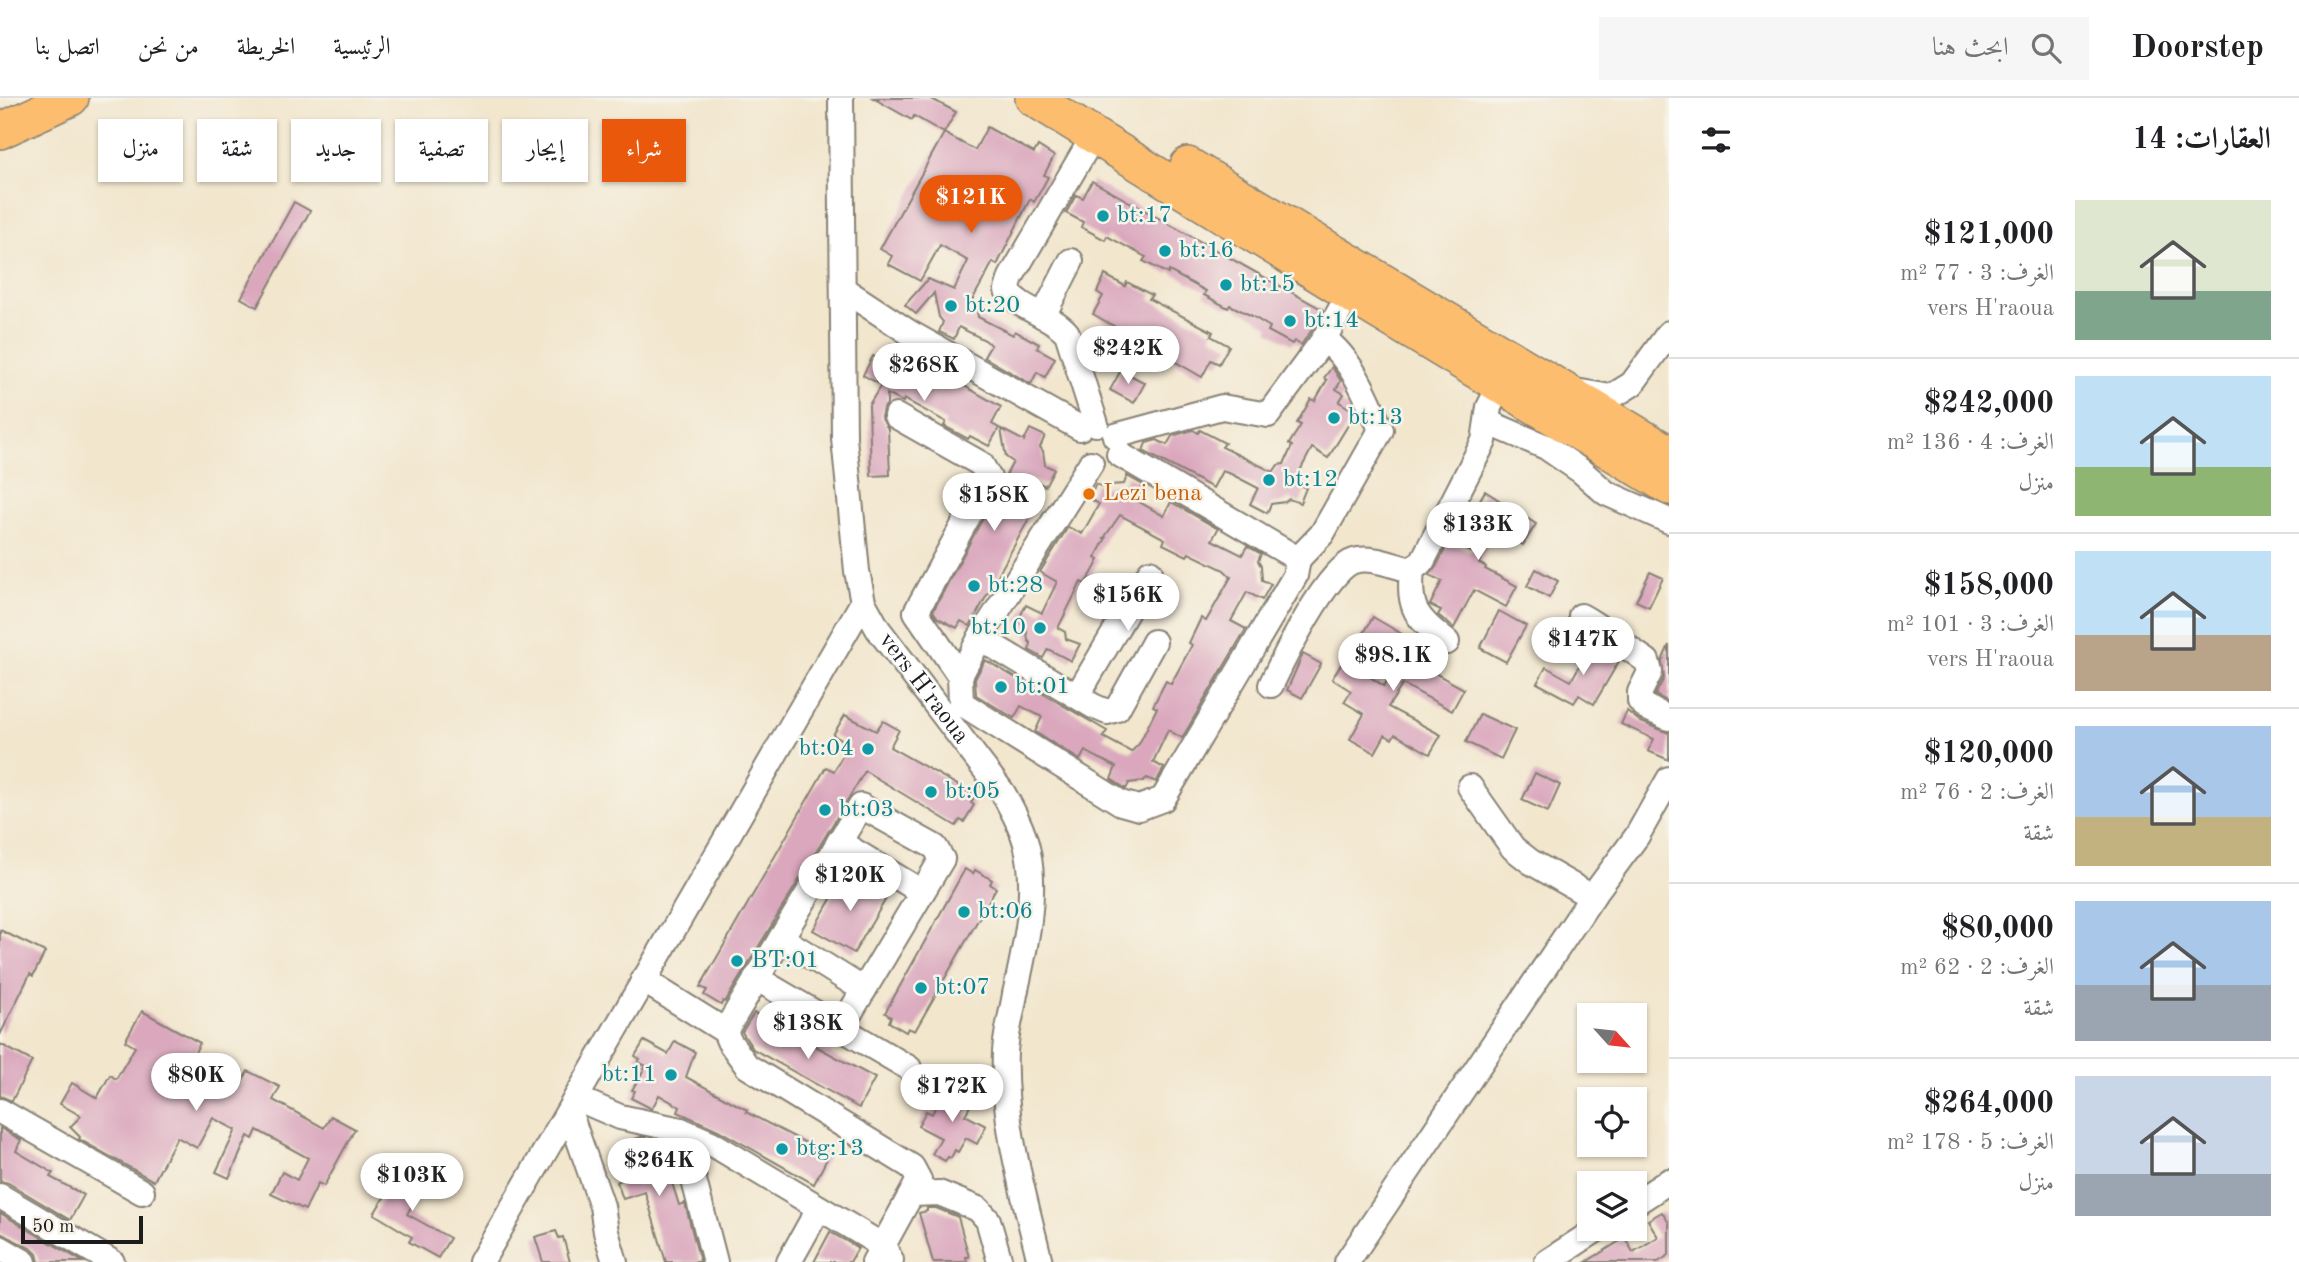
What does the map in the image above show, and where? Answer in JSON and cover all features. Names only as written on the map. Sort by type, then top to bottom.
[{"type":"highway","points":[[0,131],[71,98]]},
{"type":"highway","points":[[1033,98],[1349,294],[1669,487]]},
{"type":"highway","points":[[1080,98],[1669,453]]},
{"type":"street","name":"vers H'raoua","points":[[841,98],[844,438],[852,540],[863,602],[895,652],[1003,793],[1017,819],[1028,849],[1031,882],[1029,907],[1023,959],[1005,1049],[1006,1089],[1017,1165],[1040,1262]]},
{"type":"street","points":[[1094,135],[1007,290],[1011,296],[1059,324],[1067,332],[1102,436],[1112,461],[1102,465],[1091,463],[1078,454],[1074,447],[1075,433],[1102,436],[1222,407],[1268,415],[1324,339],[1349,294]]},
{"type":"street","points":[[1043,316],[1071,261]]},
{"type":"street","points":[[843,289],[910,333],[1102,436],[1298,559]]},
{"type":"street","points":[[1564,389],[1611,397],[1632,384],[1669,332]]},
{"type":"street","points":[[1091,463],[980,638],[960,676],[961,704],[1121,803],[1139,808],[1163,799],[1295,576],[1298,559],[1322,534],[1381,430],[1369,401],[1336,348],[1324,339]]},
{"type":"street","points":[[1271,685],[1295,638],[1342,567],[1363,559],[1412,569],[1425,557],[1482,445],[1490,403],[1500,385]]},
{"type":"street","points":[[896,416],[981,464],[989,478],[916,612],[960,676]]},
{"type":"street","points":[[1487,422],[1546,447],[1581,471],[1606,493],[1669,521]]},
{"type":"street","points":[[1412,569],[1413,608],[1427,627],[1447,642]]},
{"type":"street","points":[[1077,696],[1150,572]]},
{"type":"street","points":[[483,1261],[863,602]]},
{"type":"street","points":[[1581,616],[1647,661],[1650,672],[1640,692],[1640,701],[1647,708],[1669,718]]},
{"type":"street","points":[[980,638],[1107,712],[1117,709],[1154,642]]},
{"type":"street","points":[[1347,1262],[1592,897],[1645,824],[1669,779]]},
{"type":"street","points":[[1470,787],[1513,848],[1531,862],[1592,897]]},
{"type":"street","points":[[724,1031],[861,806],[934,847],[942,859],[841,1028]]},
{"type":"street","points":[[839,842],[922,892]]},
{"type":"street","points":[[781,939],[864,990]]},
{"type":"street","points":[[756,978],[909,1068]]},
{"type":"street","points":[[573,1105],[681,1130],[711,1143],[819,1208],[883,1256],[919,1180],[912,1167],[747,1066],[724,1031],[643,980]]},
{"type":"street","points":[[573,1105],[615,1262]]},
{"type":"street","points":[[0,1111],[142,1192]]},
{"type":"street","points":[[681,1130],[715,1262]]},
{"type":"street","points":[[1647,1195],[1669,1181]]},
{"type":"street","points":[[914,1194],[939,1194],[978,1209],[988,1220],[1000,1262]]},
{"type":"street","points":[[0,1196],[112,1262]]},
{"type":"street","points":[[789,1262],[819,1208]]},
{"type":"street","points":[[1547,1262],[1578,1241]]},
{"type":"street","points":[[0,1248],[24,1262]]},
{"type":"building","points":[[873,98],[930,98],[956,112],[944,133],[914,116],[912,120]]},
{"type":"building","points":[[987,127],[1034,153],[1038,146],[1054,156],[1044,175],[1048,177],[1041,190],[1034,202],[1030,199],[997,265],[993,262],[969,306],[977,310],[978,317],[1013,335],[1015,331],[1039,344],[1037,348],[1055,358],[1045,377],[1037,372],[1031,384],[984,357],[991,345],[985,340],[959,327],[954,339],[939,332],[943,322],[939,317],[934,293],[916,314],[905,305],[928,279],[954,290],[968,261],[940,245],[920,281],[888,264],[892,256],[880,249],[944,133],[975,150]]},
{"type":"building","points":[[1092,181],[1323,310],[1301,345],[1294,341],[1292,344],[1268,331],[1270,327],[1252,316],[1230,305],[1228,308],[1204,295],[1206,291],[1169,271],[1168,274],[1143,261],[1146,257],[1107,236],[1105,240],[1081,227],[1083,222],[1066,213],[1076,195],[1083,198]]},
{"type":"building","points":[[294,202],[310,211],[257,307],[241,298]]},
{"type":"building","points":[[1105,275],[1125,286],[1127,282],[1152,295],[1149,299],[1213,332],[1211,336],[1229,346],[1219,364],[1211,360],[1202,377],[1093,314],[1103,296],[1097,292]]},
{"type":"building","points":[[891,344],[1001,407],[992,424],[999,428],[989,446],[970,436],[968,439],[944,426],[946,422],[928,412],[904,399],[903,402],[887,394],[887,404],[881,417],[888,429],[890,475],[871,476],[869,405],[881,385],[863,375],[873,356],[881,361]]},
{"type":"building","points":[[1332,367],[1341,381],[1336,389],[1344,394],[1339,402],[1356,412],[1328,458],[1312,448],[1294,482],[1306,488],[1300,503],[1289,499],[1271,504],[1267,513],[1250,504],[1258,488],[1231,474],[1222,471],[1213,488],[1143,451],[1146,443],[1157,440],[1167,445],[1172,436],[1193,430],[1198,433],[1200,430],[1225,443],[1222,447],[1273,472],[1278,465],[1284,464],[1292,446],[1289,444],[1301,425],[1297,423],[1311,399],[1315,401],[1327,380],[1324,378]]},
{"type":"building","points":[[1121,370],[1145,383],[1134,403],[1110,390]]},
{"type":"building","points":[[1001,429],[1024,441],[1030,429],[1045,436],[1040,447],[1045,465],[1054,469],[1045,486],[1029,478],[1013,508],[1030,517],[970,626],[961,621],[957,628],[938,618],[933,611],[1013,462],[1006,457]]},
{"type":"building","points":[[1127,476],[1143,485],[1136,500],[1164,516],[1171,502],[1218,529],[1212,540],[1242,555],[1247,546],[1261,554],[1258,561],[1262,580],[1271,584],[1262,600],[1247,592],[1231,621],[1246,629],[1182,738],[1168,730],[1153,762],[1164,768],[1156,782],[1147,778],[1129,783],[1126,789],[1111,779],[1116,767],[1085,751],[1080,760],[1035,732],[1042,717],[1021,706],[1014,718],[976,695],[975,679],[985,660],[1107,731],[1103,737],[1131,752],[1139,744],[1157,708],[1153,706],[1166,681],[1171,684],[1192,645],[1189,643],[1201,618],[1206,621],[1231,577],[1224,570],[1163,544],[1165,539],[1120,515],[1104,538],[1095,558],[1099,560],[1092,573],[1085,584],[1081,582],[1058,628],[1065,632],[1066,639],[1080,644],[1071,661],[1048,649],[1043,658],[1029,650],[1031,644],[1026,626],[1017,622],[1026,605],[1042,613],[1057,582],[1040,572],[1068,527],[1082,534],[1099,504],[1088,498],[1096,484],[1105,488],[1124,484]]},
{"type":"building","points":[[1485,491],[1536,524],[1523,545],[1496,530],[1479,563],[1517,586],[1506,607],[1474,590],[1454,628],[1438,615],[1441,610],[1430,605],[1442,581],[1429,575],[1449,542],[1471,552],[1486,522],[1472,514]]},
{"type":"building","points":[[1536,569],[1558,581],[1549,598],[1527,586]]},
{"type":"building","points":[[1650,572],[1663,578],[1649,607],[1636,601]]},
{"type":"building","points":[[1499,611],[1526,626],[1506,662],[1480,648]]},
{"type":"building","points":[[1373,617],[1402,634],[1398,641],[1421,655],[1416,663],[1464,689],[1452,711],[1403,684],[1388,707],[1441,735],[1430,754],[1395,734],[1392,739],[1385,735],[1375,753],[1350,739],[1364,714],[1344,702],[1351,691],[1332,679],[1344,660],[1384,686],[1399,662],[1360,640]]},
{"type":"building","points":[[1593,641],[1605,649],[1603,652],[1619,661],[1594,704],[1579,695],[1574,703],[1537,683],[1546,667],[1571,681]]},
{"type":"building","points":[[1669,645],[1669,702],[1655,695],[1664,678],[1662,661]]},
{"type":"building","points":[[1303,654],[1321,664],[1302,698],[1287,690]]},
{"type":"building","points":[[1627,711],[1641,722],[1669,733],[1669,760],[1648,751],[1654,739],[1621,724]]},
{"type":"building","points":[[1480,714],[1515,730],[1501,759],[1466,742]]},
{"type":"building","points":[[845,715],[876,731],[883,721],[899,730],[890,747],[975,795],[971,803],[974,805],[964,822],[960,820],[956,826],[865,771],[721,1005],[704,995],[707,990],[700,987],[826,767],[834,771],[849,744],[833,735]]},
{"type":"building","points":[[1535,773],[1560,785],[1548,812],[1522,800]]},
{"type":"building","points":[[965,869],[973,874],[975,870],[992,880],[990,884],[996,888],[915,1031],[908,1028],[906,1032],[889,1022],[891,1017],[885,1013]]},
{"type":"building","points":[[846,873],[887,897],[854,953],[813,930]]},
{"type":"building","points":[[0,930],[45,952],[33,976],[30,974],[0,1035]]},
{"type":"building","points":[[142,1011],[200,1043],[192,1058],[241,1084],[248,1071],[280,1087],[273,1100],[324,1128],[331,1116],[355,1129],[324,1186],[318,1183],[305,1210],[271,1194],[282,1172],[297,1180],[308,1158],[257,1130],[253,1139],[248,1136],[229,1178],[216,1172],[236,1130],[213,1118],[197,1148],[177,1137],[154,1181],[79,1139],[70,1127],[81,1116],[60,1104],[72,1083],[97,1098],[110,1075],[116,1079],[135,1047],[125,1041]]},
{"type":"building","points":[[754,1013],[875,1078],[859,1108],[753,1049],[742,1032]]},
{"type":"building","points":[[644,1041],[668,1054],[675,1041],[695,1052],[686,1077],[829,1155],[814,1184],[718,1130],[678,1112],[680,1107],[659,1095],[652,1109],[631,1098],[635,1091],[632,1090],[646,1066],[638,1062],[640,1059],[635,1056]]},
{"type":"building","points":[[0,1044],[32,1061],[12,1101],[0,1096]]},
{"type":"building","points":[[952,1087],[974,1099],[965,1115],[986,1126],[977,1144],[966,1138],[958,1152],[955,1150],[951,1158],[948,1157],[945,1161],[932,1154],[941,1138],[918,1126],[926,1111],[932,1114],[940,1099],[943,1101]]},
{"type":"building","points":[[0,1128],[21,1140],[16,1151],[53,1173],[50,1177],[84,1195],[70,1220],[8,1183],[0,1181]]},
{"type":"building","points":[[645,1137],[649,1150],[669,1144],[675,1165],[667,1167],[679,1205],[685,1203],[700,1262],[666,1262],[645,1192],[623,1199],[617,1182],[629,1176],[623,1160],[625,1151],[622,1143]]},
{"type":"building","points":[[419,1169],[438,1180],[431,1193],[422,1188],[407,1214],[450,1238],[438,1258],[409,1242],[412,1237],[374,1214],[395,1179],[408,1187]]},
{"type":"building","points":[[927,1208],[936,1208],[958,1217],[969,1257],[966,1257],[967,1262],[933,1262],[919,1213],[927,1211]]},
{"type":"building","points":[[1662,1212],[1669,1223],[1669,1255],[1658,1262],[1586,1262],[1620,1241],[1627,1241],[1633,1252],[1658,1237],[1648,1220]]},
{"type":"building","points":[[0,1213],[83,1262],[39,1262],[32,1249],[0,1233]]},
{"type":"building","points":[[556,1231],[559,1238],[563,1237],[570,1262],[543,1262],[535,1237]]},
{"type":"building","points":[[830,1232],[858,1248],[850,1262],[814,1262]]},
{"type":"place","name":"bt:17","points":[[1103,216]]},
{"type":"place","name":"bt:16","points":[[1165,251]]},
{"type":"place","name":"bt:15","points":[[1226,285]]},
{"type":"place","name":"bt:20","points":[[951,306]]},
{"type":"place","name":"bt:14","points":[[1290,321]]},
{"type":"place","name":"bt:13","points":[[1334,418]]},
{"type":"place","name":"bt:12","points":[[1269,480]]},
{"type":"place","name":"Lezi bena","points":[[1089,494]]},
{"type":"place","name":"bt:28","points":[[974,586]]},
{"type":"place","name":"bt:10","points":[[1040,628]]},
{"type":"place","name":"bt:01","points":[[1001,687]]},
{"type":"place","name":"bt:04","points":[[868,749]]},
{"type":"place","name":"bt:05","points":[[931,792]]},
{"type":"place","name":"bt:03","points":[[825,810]]},
{"type":"place","name":"bt:06","points":[[964,912]]},
{"type":"place","name":"BT:01","points":[[737,961]]},
{"type":"place","name":"bt:07","points":[[921,988]]},
{"type":"place","name":"bt:11","points":[[671,1075]]},
{"type":"place","name":"btg:13","points":[[782,1149]]}]
